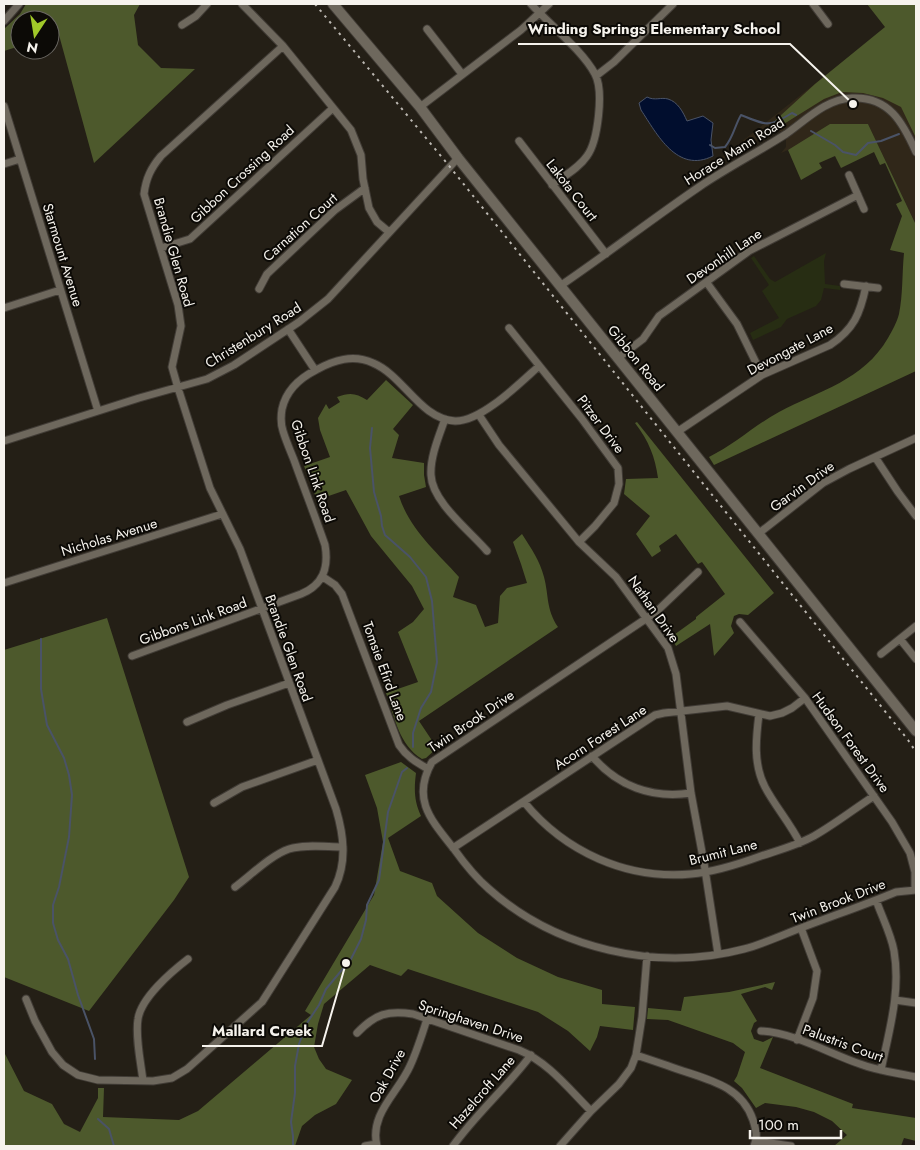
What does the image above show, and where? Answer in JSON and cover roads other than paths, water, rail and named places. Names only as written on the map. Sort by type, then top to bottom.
[{"type":"main road","name":"Gibbon Road","points":[[333,4],[420,107],[458,158],[916,731]]},
{"type":"street","points":[[4,21],[19,4]]},
{"type":"street","points":[[182,25],[196,16],[207,4]]},
{"type":"street","points":[[242,4],[283,46],[351,130],[357,142],[365,188],[372,214],[389,232]]},
{"type":"street","points":[[531,4],[572,46],[596,76],[600,100],[591,150],[583,161],[552,186]]},
{"type":"street","points":[[420,107],[521,30],[548,4]]},
{"type":"street","points":[[596,76],[614,62],[674,4]]},
{"type":"street","points":[[813,4],[828,24]]},
{"type":"street","points":[[426,29],[462,74]]},
{"type":"street","name":"Brandie Glen Road","points":[[26,999],[52,1052],[63,1064],[78,1075],[98,1080],[143,1082],[164,1080],[179,1074],[262,1002],[334,887],[341,871],[342,828],[240,549],[210,488],[178,388],[172,367],[181,326],[178,305],[144,194],[146,180],[151,168],[161,156],[283,46]]},
{"type":"street","name":"Horace Mann Road","points":[[560,286],[733,164],[787,133],[821,109],[842,99],[865,100],[886,108],[900,121],[916,152]]},
{"type":"street","name":"Starmount Avenue","points":[[4,106],[98,411]]},
{"type":"street","name":"Gibbon Crossing Road","points":[[161,248],[190,239],[333,108]]},
{"type":"street","name":"Lakota Court","points":[[519,141],[606,254]]},
{"type":"street","name":"Christenbury Road","points":[[4,441],[219,374],[310,314],[328,299],[458,158]]},
{"type":"street","points":[[4,164],[20,159]]},
{"type":"street","points":[[849,175],[864,209]]},
{"type":"street","name":"Carnation Court","points":[[259,288],[266,274],[335,210],[365,188]]},
{"type":"street","name":"Devonhill Lane","points":[[618,358],[643,340],[659,316],[759,245],[858,195]]},
{"type":"street","points":[[707,283],[737,324],[762,376]]},
{"type":"street","points":[[844,284],[878,288]]},
{"type":"street","name":"Devongate Lane","points":[[677,432],[762,376],[838,340],[851,327],[858,316],[866,286]]},
{"type":"street","points":[[4,308],[60,290]]},
{"type":"street","name":"Pitzer Drive","points":[[509,328],[582,419],[618,468],[619,484],[614,503],[579,542]]},
{"type":"street","points":[[288,329],[315,370]]},
{"type":"street","name":"Gibbon Link Road","points":[[323,577],[327,556],[325,545],[283,430],[282,415],[288,395],[294,386],[315,370],[335,360],[360,359],[374,363],[387,371],[431,412],[445,419]]},
{"type":"street","points":[[487,551],[434,491],[430,477],[431,466],[445,419],[463,420],[479,415],[540,366]]},
{"type":"street","name":"Nathan Drive","points":[[479,415],[499,445],[579,542],[616,576],[668,648],[673,659],[691,792],[706,872],[718,954]]},
{"type":"street","name":"Garvin Drive","points":[[758,534],[823,484],[845,471],[916,438]]},
{"type":"street","points":[[875,457],[916,516]]},
{"type":"street","name":"Nicholas Avenue","points":[[4,583],[222,514]]},
{"type":"street","name":"Twin Brook Drive","points":[[698,572],[656,612],[432,762],[422,786],[423,800],[433,820],[469,869],[489,889],[528,918],[553,931],[590,945],[624,953],[687,958],[744,949],[896,892],[916,890]]},
{"type":"street","points":[[261,609],[309,591],[323,577]]},
{"type":"street","name":"Tomsie Efird Lane","points":[[323,577],[335,585],[342,594],[399,745],[404,753],[428,769]]},
{"type":"street","name":"Gibbons Link Road","points":[[132,656],[261,609]]},
{"type":"street","name":"Hudson Forest Drive","points":[[740,622],[805,698],[892,822],[910,853],[915,872],[916,890]]},
{"type":"street","points":[[881,654],[916,626]]},
{"type":"street","points":[[900,639],[916,659]]},
{"type":"street","points":[[187,722],[227,705],[289,683]]},
{"type":"street","name":"Acorn Forest Lane","points":[[453,848],[655,715],[726,706],[770,716],[782,713],[805,698]]},
{"type":"street","points":[[760,714],[756,743],[760,772],[765,786],[800,843]]},
{"type":"street","points":[[592,756],[608,773],[619,781],[645,792],[662,795],[691,792]]},
{"type":"street","points":[[214,803],[242,787],[318,760]]},
{"type":"street","name":"Brumit Lane","points":[[524,802],[555,834],[582,852],[609,864],[650,873],[679,875],[706,872],[754,859],[800,843],[814,836],[874,796]]},
{"type":"street","points":[[235,887],[274,857],[290,849],[343,847]]},
{"type":"street","points":[[876,900],[894,950],[896,985],[882,1070]]},
{"type":"street","points":[[797,1040],[813,998],[817,972],[801,928]]},
{"type":"street","points":[[560,1146],[591,1111],[622,1081],[631,1068],[636,1056],[642,1017],[647,956]]},
{"type":"street","points":[[143,1082],[137,1026],[140,1012],[161,982],[188,959]]},
{"type":"street","points":[[895,1000],[916,1003]]},
{"type":"street","name":"Springhaven Drive","points":[[357,1032],[370,1021],[391,1012],[413,1014],[531,1055],[547,1067],[591,1111]]},
{"type":"street","name":"Oak Drive","points":[[376,1145],[377,1123],[381,1112],[410,1066],[427,1019]]},
{"type":"street","name":"Palustris Court","points":[[761,1031],[797,1040],[862,1066],[916,1078]]},
{"type":"street","name":"Hazelcroft Lane","points":[[453,1146],[515,1076],[531,1055]]},
{"type":"street","points":[[636,1056],[708,1079],[733,1091],[751,1114],[757,1133],[755,1144],[791,1146]]},
{"type":"street","points":[[366,1146],[376,1145]]},
{"type":"water","points":[[647,97],[672,100],[680,108],[687,121],[703,116],[713,123],[711,140],[713,156],[700,160],[689,160],[679,156],[670,149],[661,140],[641,110],[639,103]]},
{"type":"waterway","points":[[710,145],[715,148],[725,147],[741,115],[762,123],[772,123],[792,113],[796,115]]},
{"type":"waterway","points":[[811,131],[843,152],[856,155],[868,143],[881,141],[899,134]]},
{"type":"waterway","points":[[372,428],[370,448],[374,492],[385,535],[410,557],[426,577],[432,601],[437,662],[431,692],[421,708],[413,733],[413,747]]},
{"type":"waterway","points":[[41,639],[41,689],[47,725],[64,758],[72,795],[69,837],[59,887],[53,905],[53,923],[58,940],[68,959],[78,995],[94,1039],[95,1059]]},
{"type":"waterway","points":[[293,1146],[291,1122],[295,1093],[295,1066],[299,1044],[307,1023],[319,1005],[326,989],[351,959],[361,939],[366,920],[367,905],[379,880],[388,812],[402,772],[407,768]]},
{"type":"waterway","points":[[98,1119],[109,1129],[114,1146]]},
{"type":"railway","points":[[315,4],[450,167],[916,752]]},
{"type":"place","name":"Winding Springs Elementary School","points":[[853,104]]},
{"type":"place","name":"Mallard Creek","points":[[346,963]]}]
